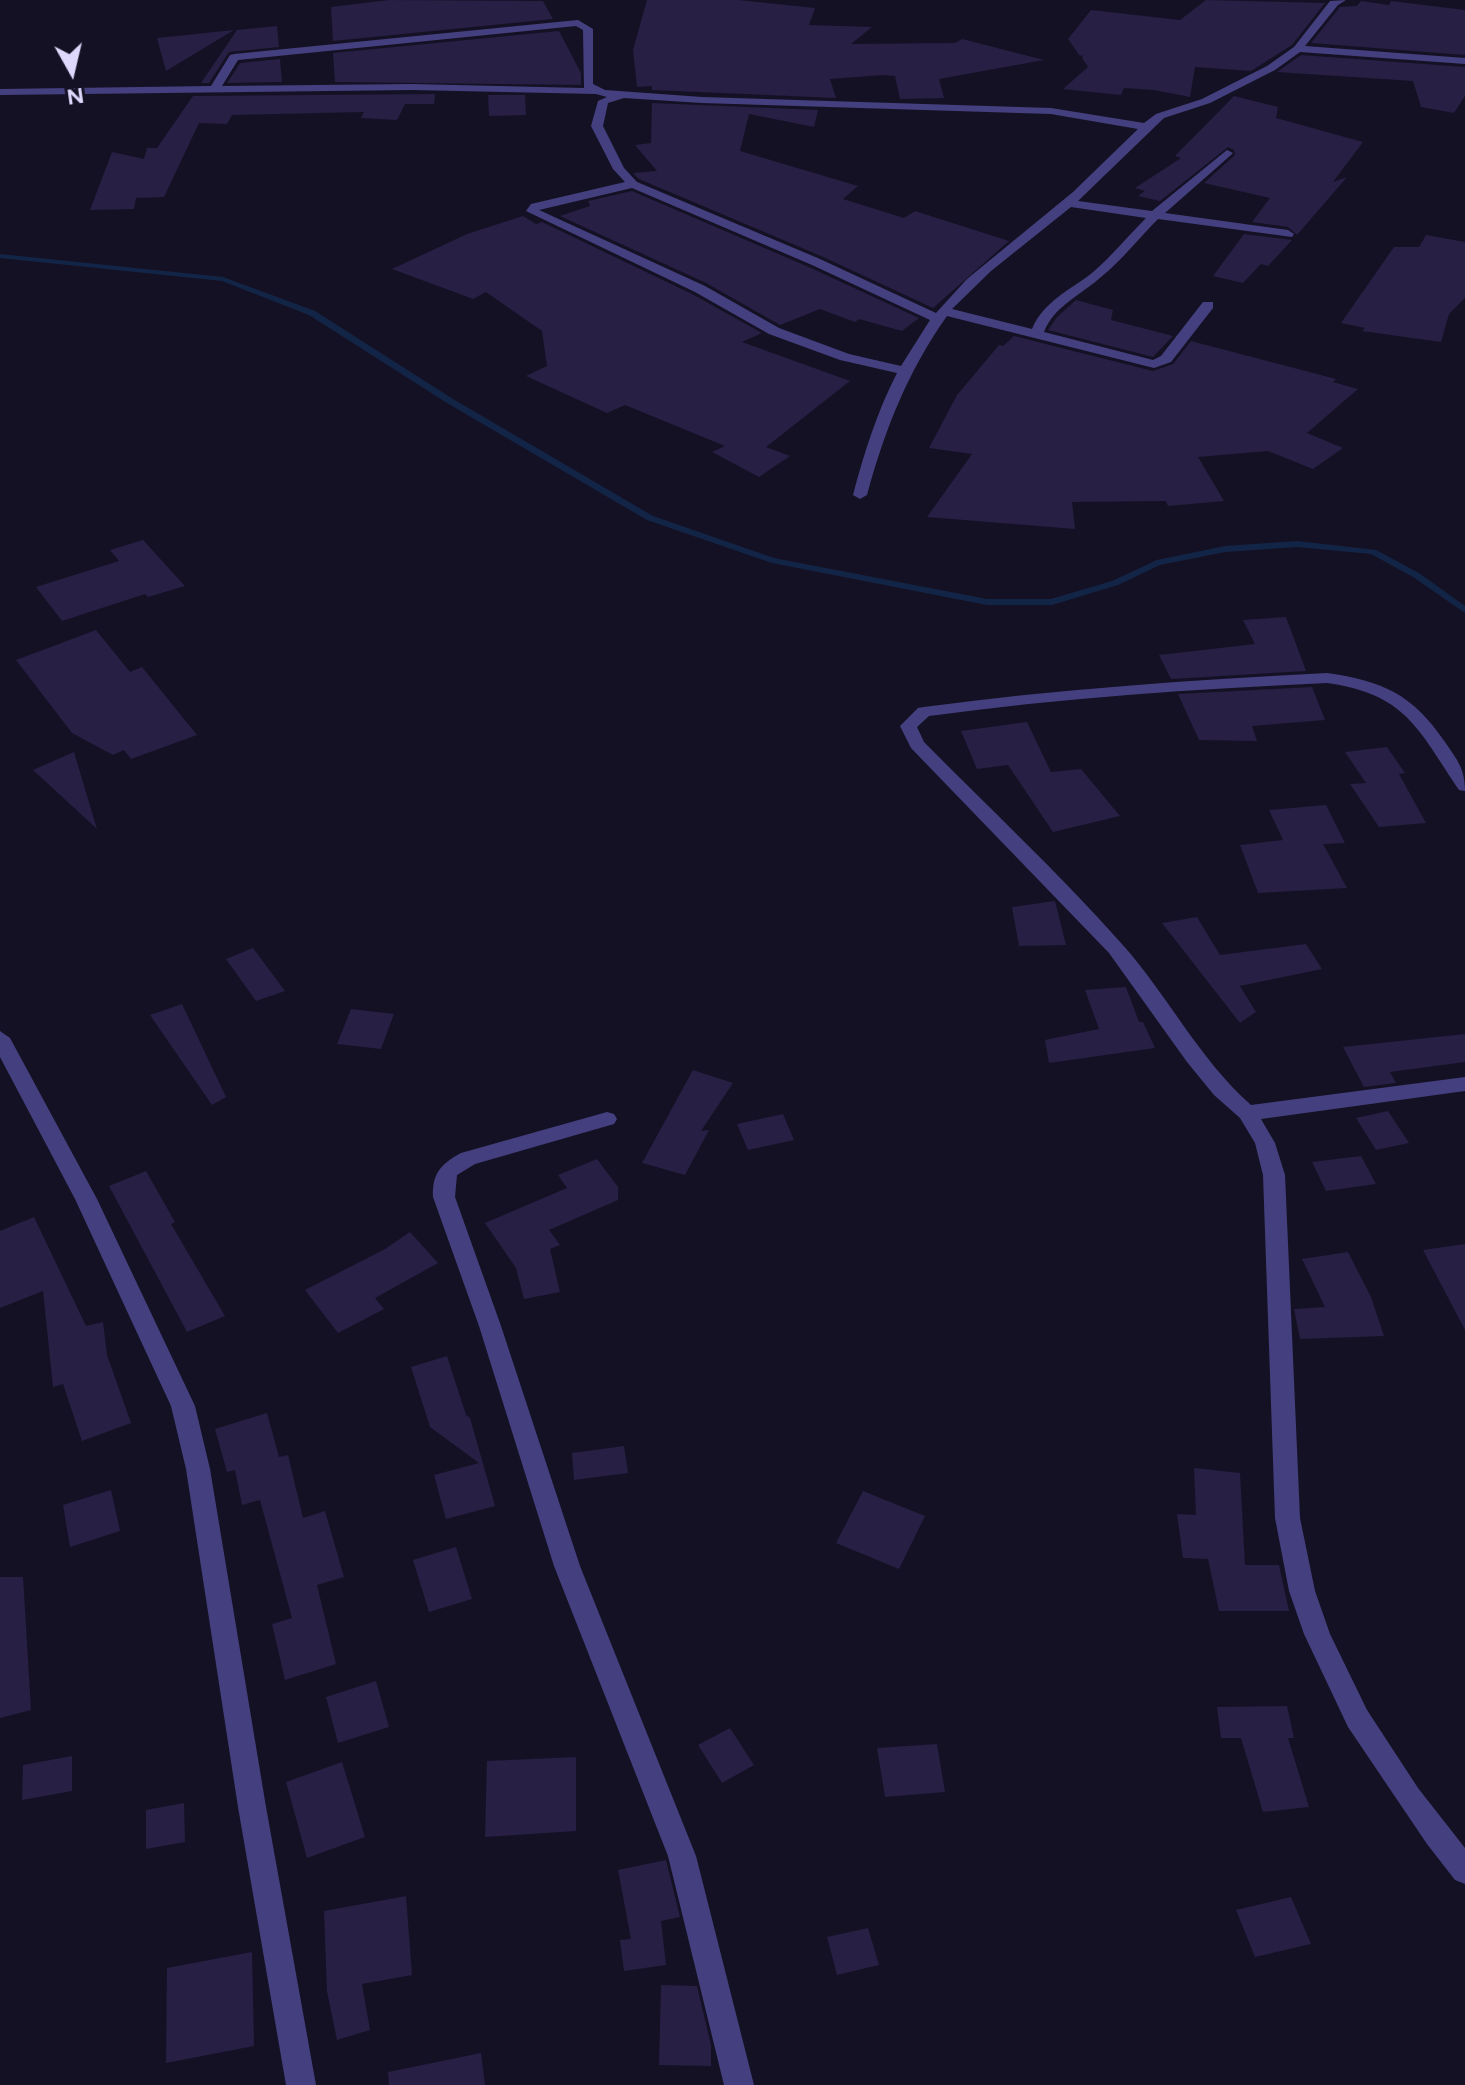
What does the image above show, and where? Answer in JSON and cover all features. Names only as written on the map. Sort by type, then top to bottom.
[{"type":"street","points":[[860,495],[875,435],[892,395],[941,315],[1005,252],[1068,203],[1146,127],[1160,116],[1206,101],[1271,68],[1298,49],[1334,3],[1341,0]]},
{"type":"street","points":[[216,87],[234,57],[578,23],[588,29],[587,81],[593,91]]},
{"type":"street","points":[[1298,49],[1465,61]]},
{"type":"street","points":[[0,92],[216,87],[593,91],[620,96],[1051,111],[1146,127]]},
{"type":"street","points":[[620,96],[603,101],[597,126],[619,169],[633,184],[941,315],[1037,333],[1154,364],[1166,359],[1208,305]]},
{"type":"street","points":[[1037,333],[1043,318],[1055,306],[1098,274],[1155,215],[1227,153]]},
{"type":"street","points":[[633,184],[535,207],[532,211],[700,289],[774,331],[845,357],[906,371]]},
{"type":"street","points":[[1068,203],[1288,234]]},
{"type":"street","points":[[1465,786],[1407,704],[1385,690],[1357,680],[1327,678],[1141,687],[924,712],[910,721],[909,733],[917,744],[1116,949],[1194,1057],[1221,1090],[1247,1113],[1265,1143],[1274,1175],[1291,1544],[1309,1613],[1342,1689],[1382,1758],[1431,1829],[1465,1870]]},
{"type":"street","points":[[0,1038],[86,1199],[183,1406],[198,1469],[301,2085]]},
{"type":"street","points":[[1247,1113],[1465,1084]]},
{"type":"street","points":[[607,1119],[468,1158],[448,1170],[443,1184],[444,1197],[490,1326],[567,1566],[682,1856],[739,2085]]},
{"type":"building","points":[[389,0],[543,1],[553,19],[333,41],[331,7]]},
{"type":"building","points":[[647,0],[738,0],[815,8],[809,25],[872,27],[851,44],[955,43],[962,39],[1044,60],[939,79],[944,98],[900,99],[895,76],[883,75],[830,79],[836,98],[652,90],[652,86],[637,87],[633,50]]},
{"type":"building","points":[[1206,0],[1325,3],[1292,45],[1251,71],[1195,67],[1190,97],[1124,88],[1121,95],[1063,89],[1088,67],[1083,55],[1080,56],[1068,39],[1091,10],[1180,20]]},
{"type":"building","points":[[1361,1],[1389,5],[1391,1],[1465,10],[1465,55],[1311,43],[1340,7],[1357,6]]},
{"type":"building","points":[[277,26],[279,47],[229,52],[209,83],[201,83],[237,30]]},
{"type":"building","points":[[234,30],[166,71],[157,38]]},
{"type":"building","points":[[559,31],[581,73],[581,85],[335,82],[333,53]]},
{"type":"building","points":[[1301,55],[1465,67],[1465,96],[1454,113],[1421,107],[1413,81],[1277,72]]},
{"type":"building","points":[[280,59],[282,82],[227,83],[240,63]]},
{"type":"building","points":[[435,94],[434,104],[405,104],[397,120],[361,118],[364,112],[232,115],[227,124],[199,123],[164,197],[136,198],[134,209],[90,210],[112,152],[144,159],[147,148],[157,148],[193,96]]},
{"type":"building","points":[[488,95],[525,95],[526,115],[489,116]]},
{"type":"building","points":[[1234,96],[1278,107],[1276,118],[1363,142],[1333,182],[1347,177],[1297,235],[1288,227],[1252,222],[1270,198],[1204,183],[1235,155],[1234,150],[1228,147],[1160,201],[1138,196],[1145,191],[1135,188],[1181,158],[1175,156]]},
{"type":"building","points":[[652,103],[818,110],[814,127],[749,114],[740,151],[858,186],[843,199],[904,218],[915,211],[1009,241],[933,308],[821,256],[639,179],[633,173],[657,171],[635,145],[651,143]]},
{"type":"building","points":[[632,191],[919,318],[902,331],[859,319],[855,322],[820,309],[780,325],[706,283],[560,216],[590,206],[588,201]]},
{"type":"building","points":[[523,216],[536,224],[542,222],[694,295],[762,333],[742,342],[850,381],[766,447],[790,456],[759,477],[712,452],[725,446],[625,405],[607,413],[526,376],[547,366],[542,331],[486,292],[473,299],[392,269],[467,234]]},
{"type":"building","points":[[1244,234],[1292,240],[1268,266],[1261,264],[1243,283],[1213,276]]},
{"type":"building","points":[[1426,235],[1465,242],[1465,298],[1449,314],[1441,342],[1362,331],[1365,328],[1341,323],[1394,247],[1419,247]]},
{"type":"building","points":[[1076,300],[1113,310],[1111,320],[1173,336],[1153,357],[1048,330]]},
{"type":"building","points":[[1014,336],[1153,371],[1173,364],[1191,341],[1336,379],[1333,382],[1358,389],[1307,433],[1343,448],[1313,469],[1268,451],[1198,457],[1224,501],[1168,506],[1166,501],[1072,502],[1075,529],[927,517],[972,454],[929,448],[957,395],[999,345],[1003,346]]},
{"type":"building","points":[[143,540],[185,586],[148,597],[145,594],[62,621],[36,587],[119,561],[110,550]]},
{"type":"building","points":[[1286,617],[1306,671],[1171,679],[1159,655],[1255,644],[1243,620]]},
{"type":"building","points":[[96,630],[130,672],[142,667],[197,735],[131,759],[124,750],[113,755],[72,733],[16,660]]},
{"type":"building","points":[[1312,687],[1325,720],[1252,726],[1257,741],[1199,740],[1178,694]]},
{"type":"building","points":[[1027,722],[1051,772],[1081,769],[1120,816],[1053,832],[1008,765],[977,769],[961,731]]},
{"type":"building","points":[[1387,747],[1405,773],[1399,774],[1426,823],[1379,827],[1350,784],[1366,783],[1345,752]]},
{"type":"building","points":[[74,752],[97,829],[33,770]]},
{"type":"building","points":[[1326,805],[1345,843],[1323,844],[1347,888],[1258,893],[1240,845],[1283,840],[1269,810]]},
{"type":"building","points":[[1055,901],[1066,945],[1019,946],[1012,907]]},
{"type":"building","points":[[1197,917],[1220,955],[1306,944],[1322,969],[1240,986],[1256,1012],[1240,1023],[1162,923]]},
{"type":"building","points":[[253,948],[285,991],[256,1001],[226,959]]},
{"type":"building","points":[[1126,987],[1139,1022],[1143,1022],[1155,1048],[1049,1063],[1045,1040],[1099,1029],[1085,990]]},
{"type":"building","points":[[182,1004],[226,1097],[212,1105],[150,1015]]},
{"type":"building","points":[[351,1009],[394,1014],[381,1049],[337,1044]]},
{"type":"building","points":[[1465,1034],[1465,1062],[1390,1072],[1396,1083],[1364,1087],[1343,1047]]},
{"type":"building","points":[[693,1070],[733,1083],[701,1131],[709,1130],[685,1175],[642,1163]]},
{"type":"building","points":[[1388,1111],[1409,1143],[1376,1150],[1356,1118]]},
{"type":"building","points":[[783,1114],[794,1140],[748,1150],[737,1124]]},
{"type":"building","points":[[1361,1156],[1376,1184],[1326,1191],[1312,1162]]},
{"type":"building","points":[[597,1159],[618,1187],[618,1200],[549,1230],[560,1245],[550,1249],[560,1292],[524,1299],[516,1268],[485,1223],[567,1188],[558,1175]]},
{"type":"building","points":[[146,1171],[175,1222],[171,1224],[225,1316],[187,1332],[109,1186]]},
{"type":"building","points":[[34,1217],[86,1326],[103,1322],[107,1355],[131,1423],[82,1441],[63,1384],[53,1387],[43,1291],[0,1308],[0,1231]]},
{"type":"building","points":[[410,1232],[438,1263],[375,1298],[384,1309],[338,1333],[305,1290],[385,1249]]},
{"type":"building","points":[[1465,1244],[1465,1330],[1423,1250]]},
{"type":"building","points":[[1348,1252],[1371,1297],[1384,1336],[1300,1339],[1294,1309],[1325,1307],[1302,1259]]},
{"type":"building","points":[[447,1356],[466,1415],[470,1418],[495,1506],[446,1519],[434,1475],[479,1463],[430,1427],[411,1367]]},
{"type":"building","points":[[267,1413],[279,1457],[288,1455],[303,1518],[325,1511],[344,1577],[317,1585],[336,1664],[285,1680],[272,1624],[292,1618],[260,1500],[242,1505],[235,1470],[227,1472],[215,1429]]},
{"type":"building","points":[[624,1446],[628,1473],[574,1480],[572,1453]]},
{"type":"building","points":[[1194,1468],[1240,1473],[1245,1565],[1279,1565],[1289,1611],[1219,1611],[1208,1559],[1183,1558],[1177,1514],[1196,1515]]},
{"type":"building","points":[[111,1490],[120,1531],[70,1547],[63,1505]]},
{"type":"building","points":[[863,1491],[925,1516],[899,1569],[836,1543]]},
{"type":"building","points":[[456,1547],[472,1599],[429,1612],[413,1560]]},
{"type":"building","points":[[0,1577],[23,1577],[31,1710],[0,1718]]},
{"type":"building","points":[[376,1681],[389,1727],[338,1743],[326,1697]]},
{"type":"building","points":[[1287,1706],[1294,1738],[1288,1738],[1309,1807],[1263,1812],[1241,1738],[1221,1738],[1217,1707]]},
{"type":"building","points":[[730,1728],[754,1765],[722,1783],[698,1745]]},
{"type":"building","points":[[937,1744],[945,1792],[885,1797],[877,1748]]},
{"type":"building","points":[[72,1756],[72,1791],[22,1800],[23,1765]]},
{"type":"building","points":[[576,1757],[576,1831],[485,1837],[487,1761]]},
{"type":"building","points":[[342,1762],[365,1837],[307,1858],[286,1782]]},
{"type":"building","points":[[184,1803],[185,1842],[146,1849],[146,1810]]},
{"type":"building","points":[[666,1860],[680,1917],[661,1921],[666,1965],[624,1971],[620,1940],[631,1939],[618,1870]]},
{"type":"building","points":[[406,1896],[412,1975],[362,1984],[370,2030],[337,2040],[327,1991],[324,1911]]},
{"type":"building","points":[[1291,1897],[1311,1944],[1255,1957],[1236,1910]]},
{"type":"building","points":[[868,1928],[879,1965],[837,1975],[827,1937]]},
{"type":"building","points":[[252,1952],[254,2046],[166,2063],[167,1968]]},
{"type":"building","points":[[661,1985],[697,1986],[711,2045],[711,2066],[659,2065]]},
{"type":"building","points":[[481,2053],[485,2085],[389,2085],[388,2072]]},
{"type":"waterway","points":[[0,256],[223,279],[312,313],[450,401],[650,518],[772,560],[987,602],[1052,602],[1115,583],[1157,563],[1225,549],[1297,544],[1373,552],[1416,575],[1465,610]]}]
